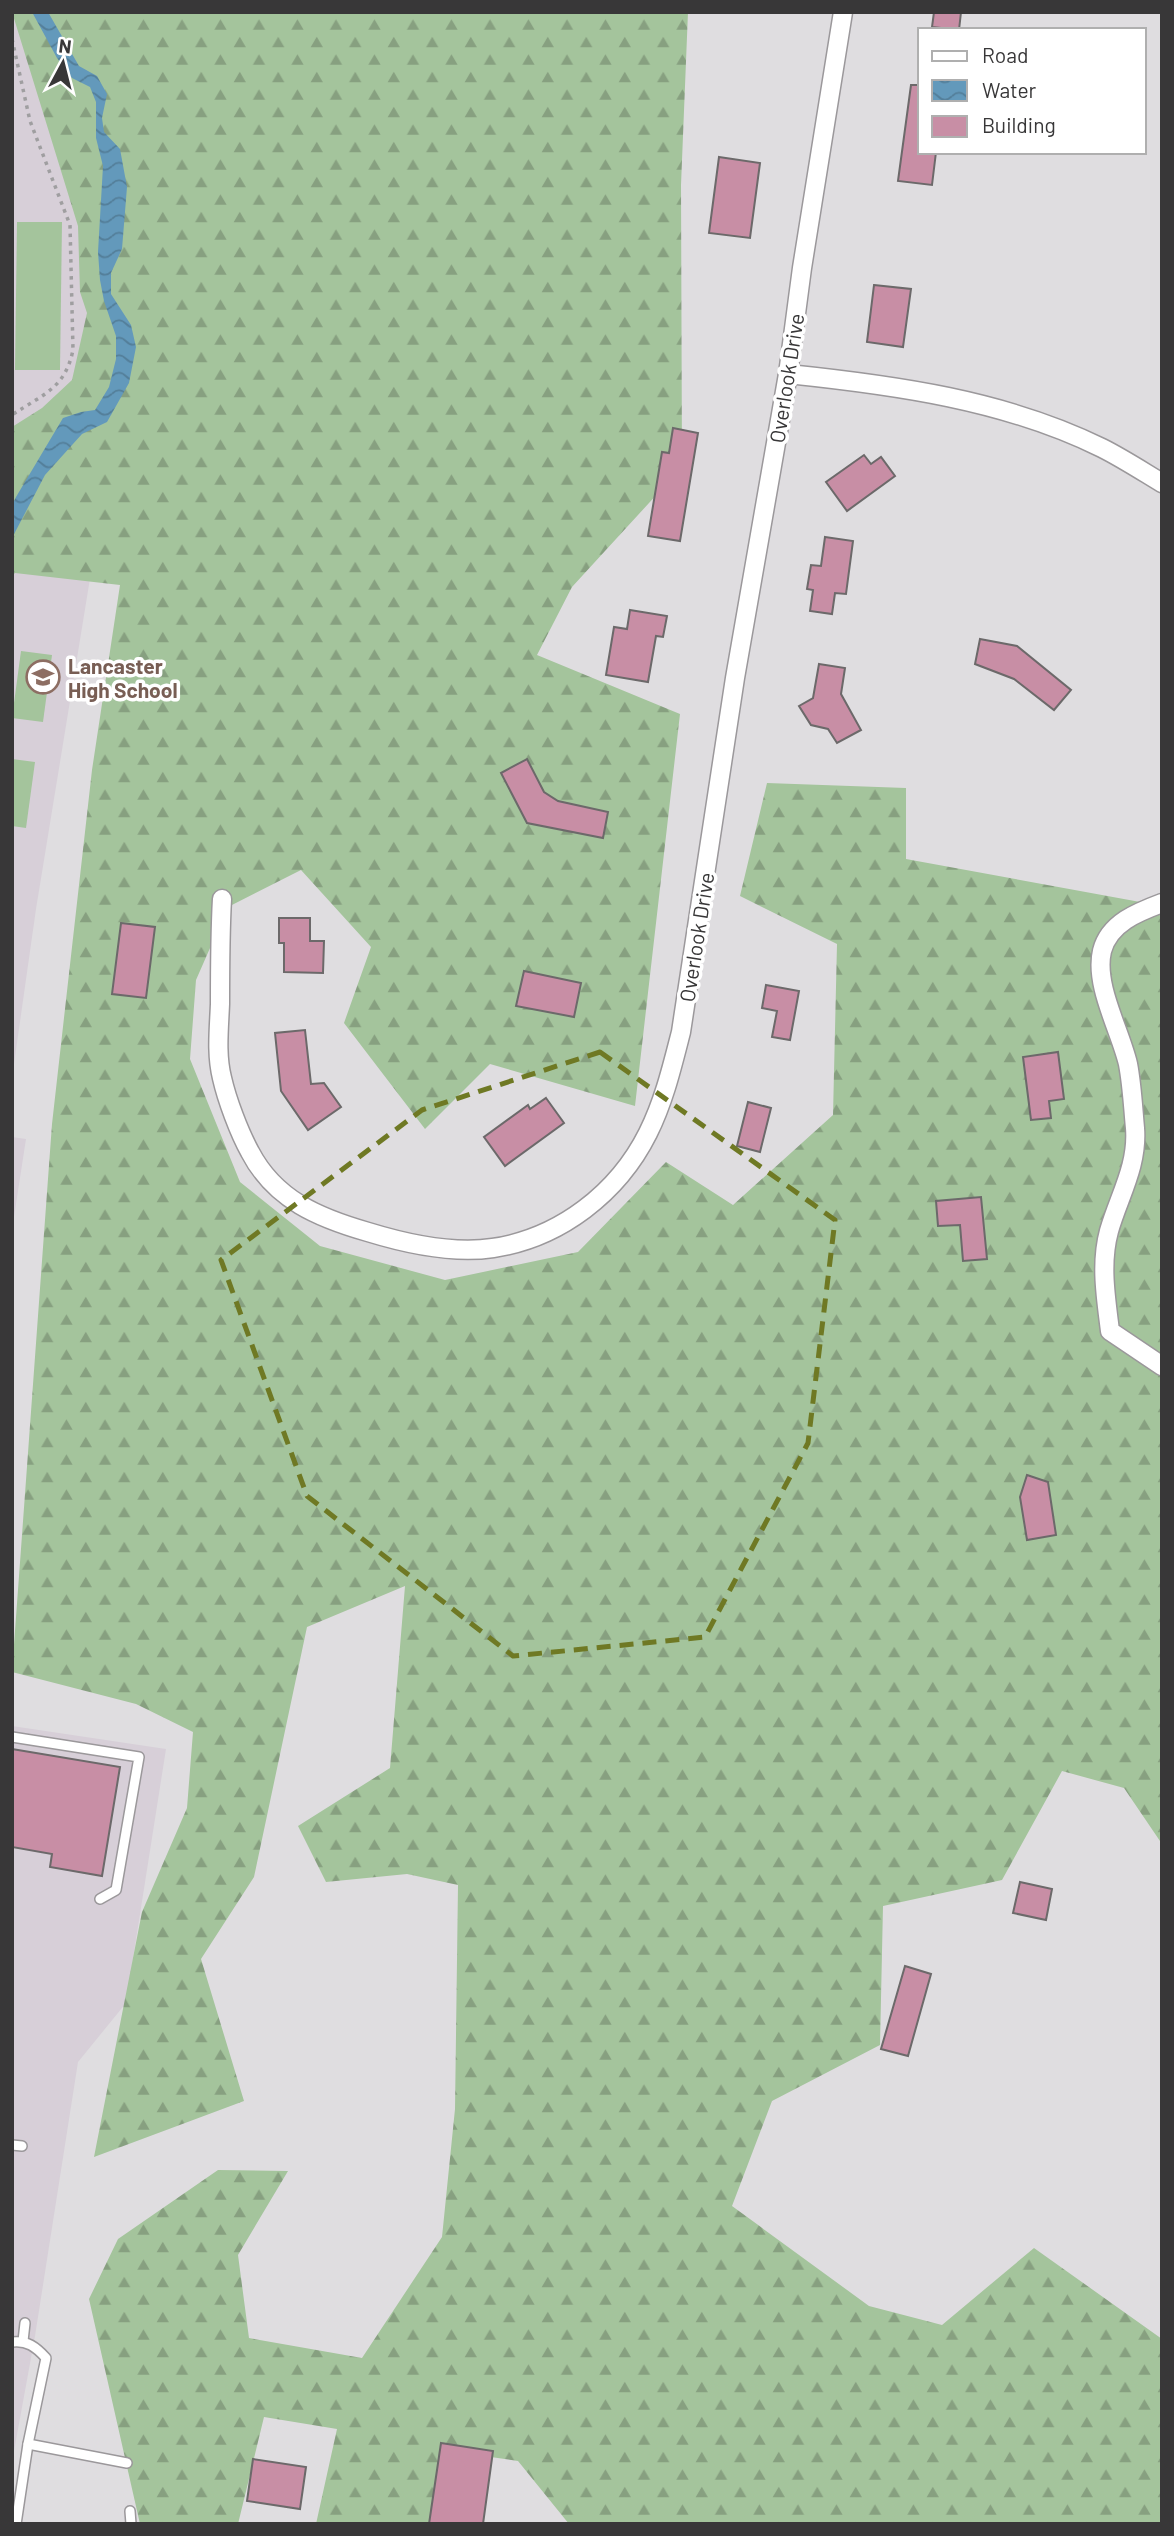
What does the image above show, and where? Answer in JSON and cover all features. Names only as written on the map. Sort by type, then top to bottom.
[{"type":"street","name":"Overlook Drive","points":[[222,899],[218,1050],[222,1078],[250,1153],[282,1194],[305,1210],[330,1221],[410,1243],[465,1249],[492,1248],[518,1242],[569,1220],[592,1205],[630,1163],[647,1135],[667,1087],[681,1032],[737,667],[789,374],[802,268],[843,12]]},
{"type":"street","points":[[789,374],[889,386],[1002,410],[1101,447],[1162,483]]},
{"type":"street","points":[[1162,903],[1129,917],[1112,931],[1103,947],[1100,970],[1128,1065],[1136,1143],[1131,1172],[1108,1232],[1103,1264],[1110,1331],[1162,1366]]},
{"type":"lane","points":[[12,1737],[139,1757],[116,1890],[100,1899]]},
{"type":"lane","points":[[16,2524],[28,2444],[46,2358],[39,2350],[17,2341],[25,2323]]},
{"type":"lane","points":[[28,2444],[127,2463]]},
{"type":"lane","points":[[130,2511],[131,2524]]},
{"type":"path","points":[[12,39],[30,121],[65,206],[70,225],[73,350],[69,369],[63,379],[12,415]]},
{"type":"highlighted area","points":[[600,1052],[835,1220],[808,1443],[705,1637],[513,1656],[307,1496],[221,1260],[422,1110]]},
{"type":"shaded area","name":"Lancaster High School","points":[[12,12],[56,12],[112,444],[36,909],[12,1078]]},
{"type":"shaded area","points":[[12,1137],[26,1139],[12,1230]]},
{"type":"shaded area","points":[[12,1726],[166,1749],[126,2003],[78,2062],[35,2336],[12,2462]]},
{"type":"green space","points":[[12,12],[688,12],[681,185],[682,467],[572,587],[537,655],[680,714],[635,1106],[490,1064],[425,1129],[344,1023],[371,947],[301,870],[228,907],[196,980],[190,1059],[240,1182],[320,1246],[445,1280],[578,1252],[666,1162],[733,1205],[833,1115],[837,944],[740,896],[767,783],[906,788],[906,859],[1162,906],[1162,1844],[1124,1788],[1062,1771],[1002,1880],[883,1906],[880,2045],[772,2101],[732,2206],[869,2306],[942,2325],[1034,2248],[1162,2339],[1162,2524],[569,2524],[518,2461],[449,2451],[469,2524],[316,2524],[337,2429],[264,2417],[238,2524],[140,2524],[89,2299],[118,2239],[218,2170],[288,2171],[238,2255],[249,2338],[362,2358],[442,2237],[455,2109],[458,1885],[407,1874],[326,1882],[298,1826],[390,1768],[405,1586],[307,1627],[254,1877],[201,1959],[244,2101],[94,2157],[142,1912],[187,1808],[193,1732],[136,1704],[12,1672],[52,1124],[92,770],[120,585],[15,573],[12,576],[12,427],[42,408],[72,380],[87,313],[80,292],[78,226]]},
{"type":"green space","points":[[17,222],[62,222],[60,370],[15,370]]},
{"type":"green space","points":[[21,651],[52,655],[43,722],[12,718]]},
{"type":"green space","points":[[12,759],[35,762],[26,828],[12,826]]},
{"type":"water","points":[[32,12],[48,12],[79,66],[97,76],[107,94],[102,118],[104,132],[120,149],[127,187],[122,249],[111,273],[111,294],[131,325],[136,347],[129,383],[107,422],[82,434],[45,475],[12,538],[12,505],[16,497],[63,418],[95,410],[109,387],[116,359],[116,336],[100,280],[98,252],[103,166],[96,138],[96,102],[90,87],[72,78],[57,58]]},
{"type":"building","points":[[934,12],[961,12],[959,28],[932,27]]},
{"type":"building","points":[[911,85],[918,85],[918,154],[936,154],[932,185],[898,181]]},
{"type":"building","points":[[719,157],[760,163],[750,238],[709,233]]},
{"type":"building","points":[[874,285],[911,289],[903,347],[867,342]]},
{"type":"building","points":[[673,428],[698,433],[680,541],[648,536],[662,452],[669,453]]},
{"type":"building","points":[[864,455],[871,464],[881,457],[895,476],[847,511],[826,482]]},
{"type":"building","points":[[825,537],[853,541],[846,594],[835,593],[832,614],[810,611],[813,590],[807,589],[811,565],[821,566]]},
{"type":"building","points":[[630,610],[667,616],[663,637],[656,636],[648,682],[606,675],[614,627],[627,629]]},
{"type":"building","points":[[980,639],[1017,646],[1071,690],[1054,710],[1014,679],[975,664]]},
{"type":"building","points":[[819,664],[845,668],[841,694],[861,730],[837,743],[828,729],[811,725],[799,706],[813,698]]},
{"type":"building","points":[[527,759],[544,792],[558,801],[608,812],[603,838],[527,823],[501,773]]},
{"type":"building","points":[[279,918],[310,918],[310,941],[324,941],[323,973],[284,972],[284,943],[279,943]]},
{"type":"building","points":[[121,923],[155,927],[146,998],[112,994]]},
{"type":"building","points":[[524,971],[581,983],[574,1017],[516,1006]]},
{"type":"building","points":[[766,985],[799,991],[790,1040],[772,1037],[777,1011],[762,1008]]},
{"type":"building","points":[[305,1030],[311,1084],[324,1083],[341,1107],[308,1130],[281,1091],[275,1033]]},
{"type":"building","points":[[1058,1052],[1064,1099],[1049,1101],[1051,1118],[1031,1120],[1023,1057]]},
{"type":"building","points":[[546,1098],[564,1123],[505,1166],[484,1137],[528,1105],[530,1109]]},
{"type":"building","points":[[748,1102],[771,1108],[760,1152],[737,1146]]},
{"type":"building","points":[[981,1197],[987,1259],[963,1261],[960,1225],[938,1226],[936,1201]]},
{"type":"building","points":[[1027,1475],[1048,1482],[1056,1535],[1027,1540],[1020,1497]]},
{"type":"building","points":[[12,1749],[120,1767],[102,1876],[50,1867],[52,1854],[12,1847]]},
{"type":"building","points":[[1020,1882],[1052,1889],[1046,1920],[1013,1913]]},
{"type":"building","points":[[905,1966],[931,1974],[908,2056],[881,2049]]},
{"type":"building","points":[[441,2443],[493,2451],[483,2524],[429,2524]]},
{"type":"building","points":[[253,2459],[306,2467],[300,2509],[247,2501]]},
{"type":"place","name":"Lancaster High School","points":[[43,677]]}]
